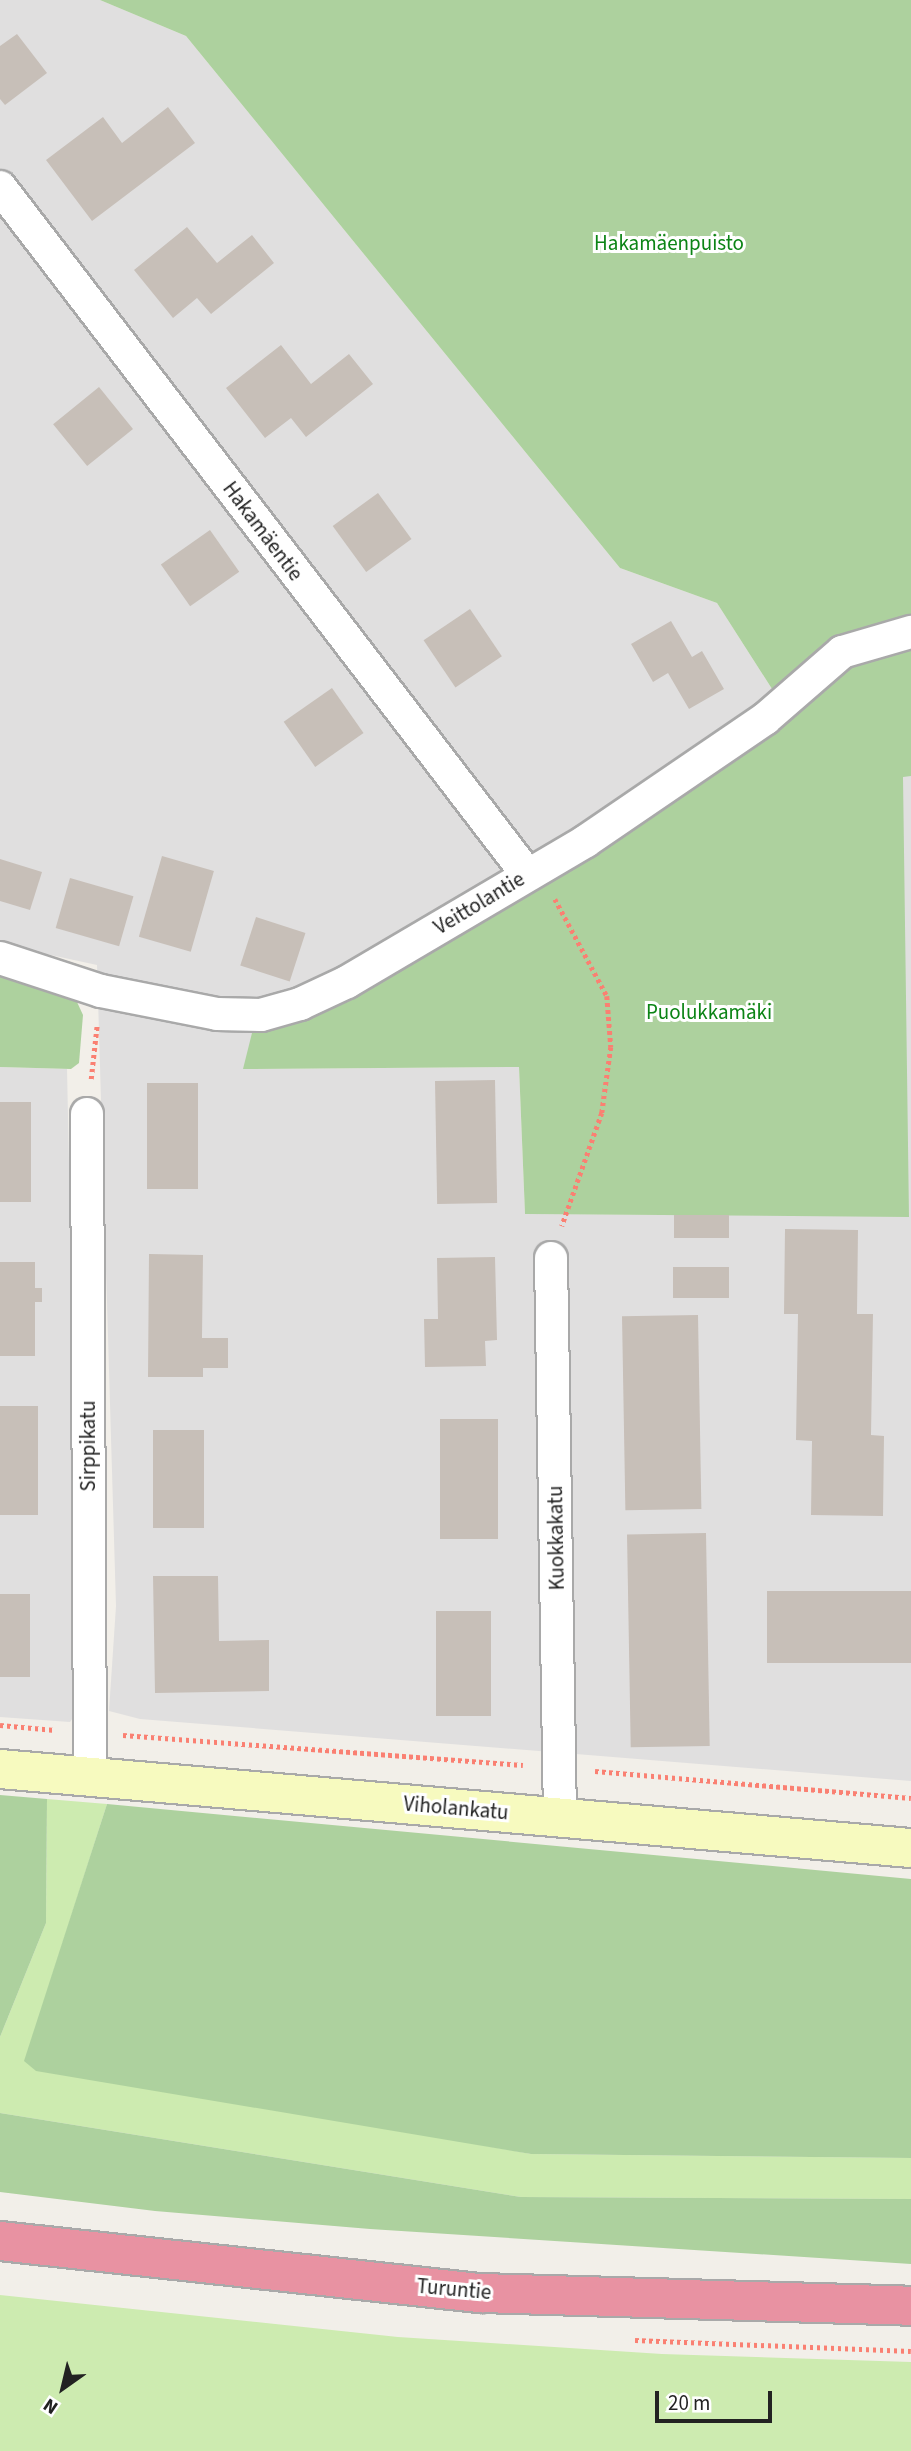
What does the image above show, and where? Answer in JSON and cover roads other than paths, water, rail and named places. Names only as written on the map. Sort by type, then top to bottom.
[{"type":"highway","name":"Turuntie","points":[[0,2241],[481,2293],[911,2306]]},
{"type":"main road","name":"Viholankatu","points":[[0,1769],[911,1848]]},
{"type":"street","name":"Hakamäentie","points":[[0,187],[530,872]]},
{"type":"street","name":"Veittolantie","points":[[0,958],[101,991],[217,1014],[261,1015],[346,982],[586,841],[765,719],[842,652],[911,632]]},
{"type":"street","name":"Sirppikatu","points":[[87,1114],[90,1777]]},
{"type":"street","name":"Kuokkakatu","points":[[551,1258],[560,1817]]},
{"type":"park label","name":"Hakamäenpuisto","points":[[669,243]]},
{"type":"park label","name":"Puolukkamäki","points":[[709,1012]]}]
